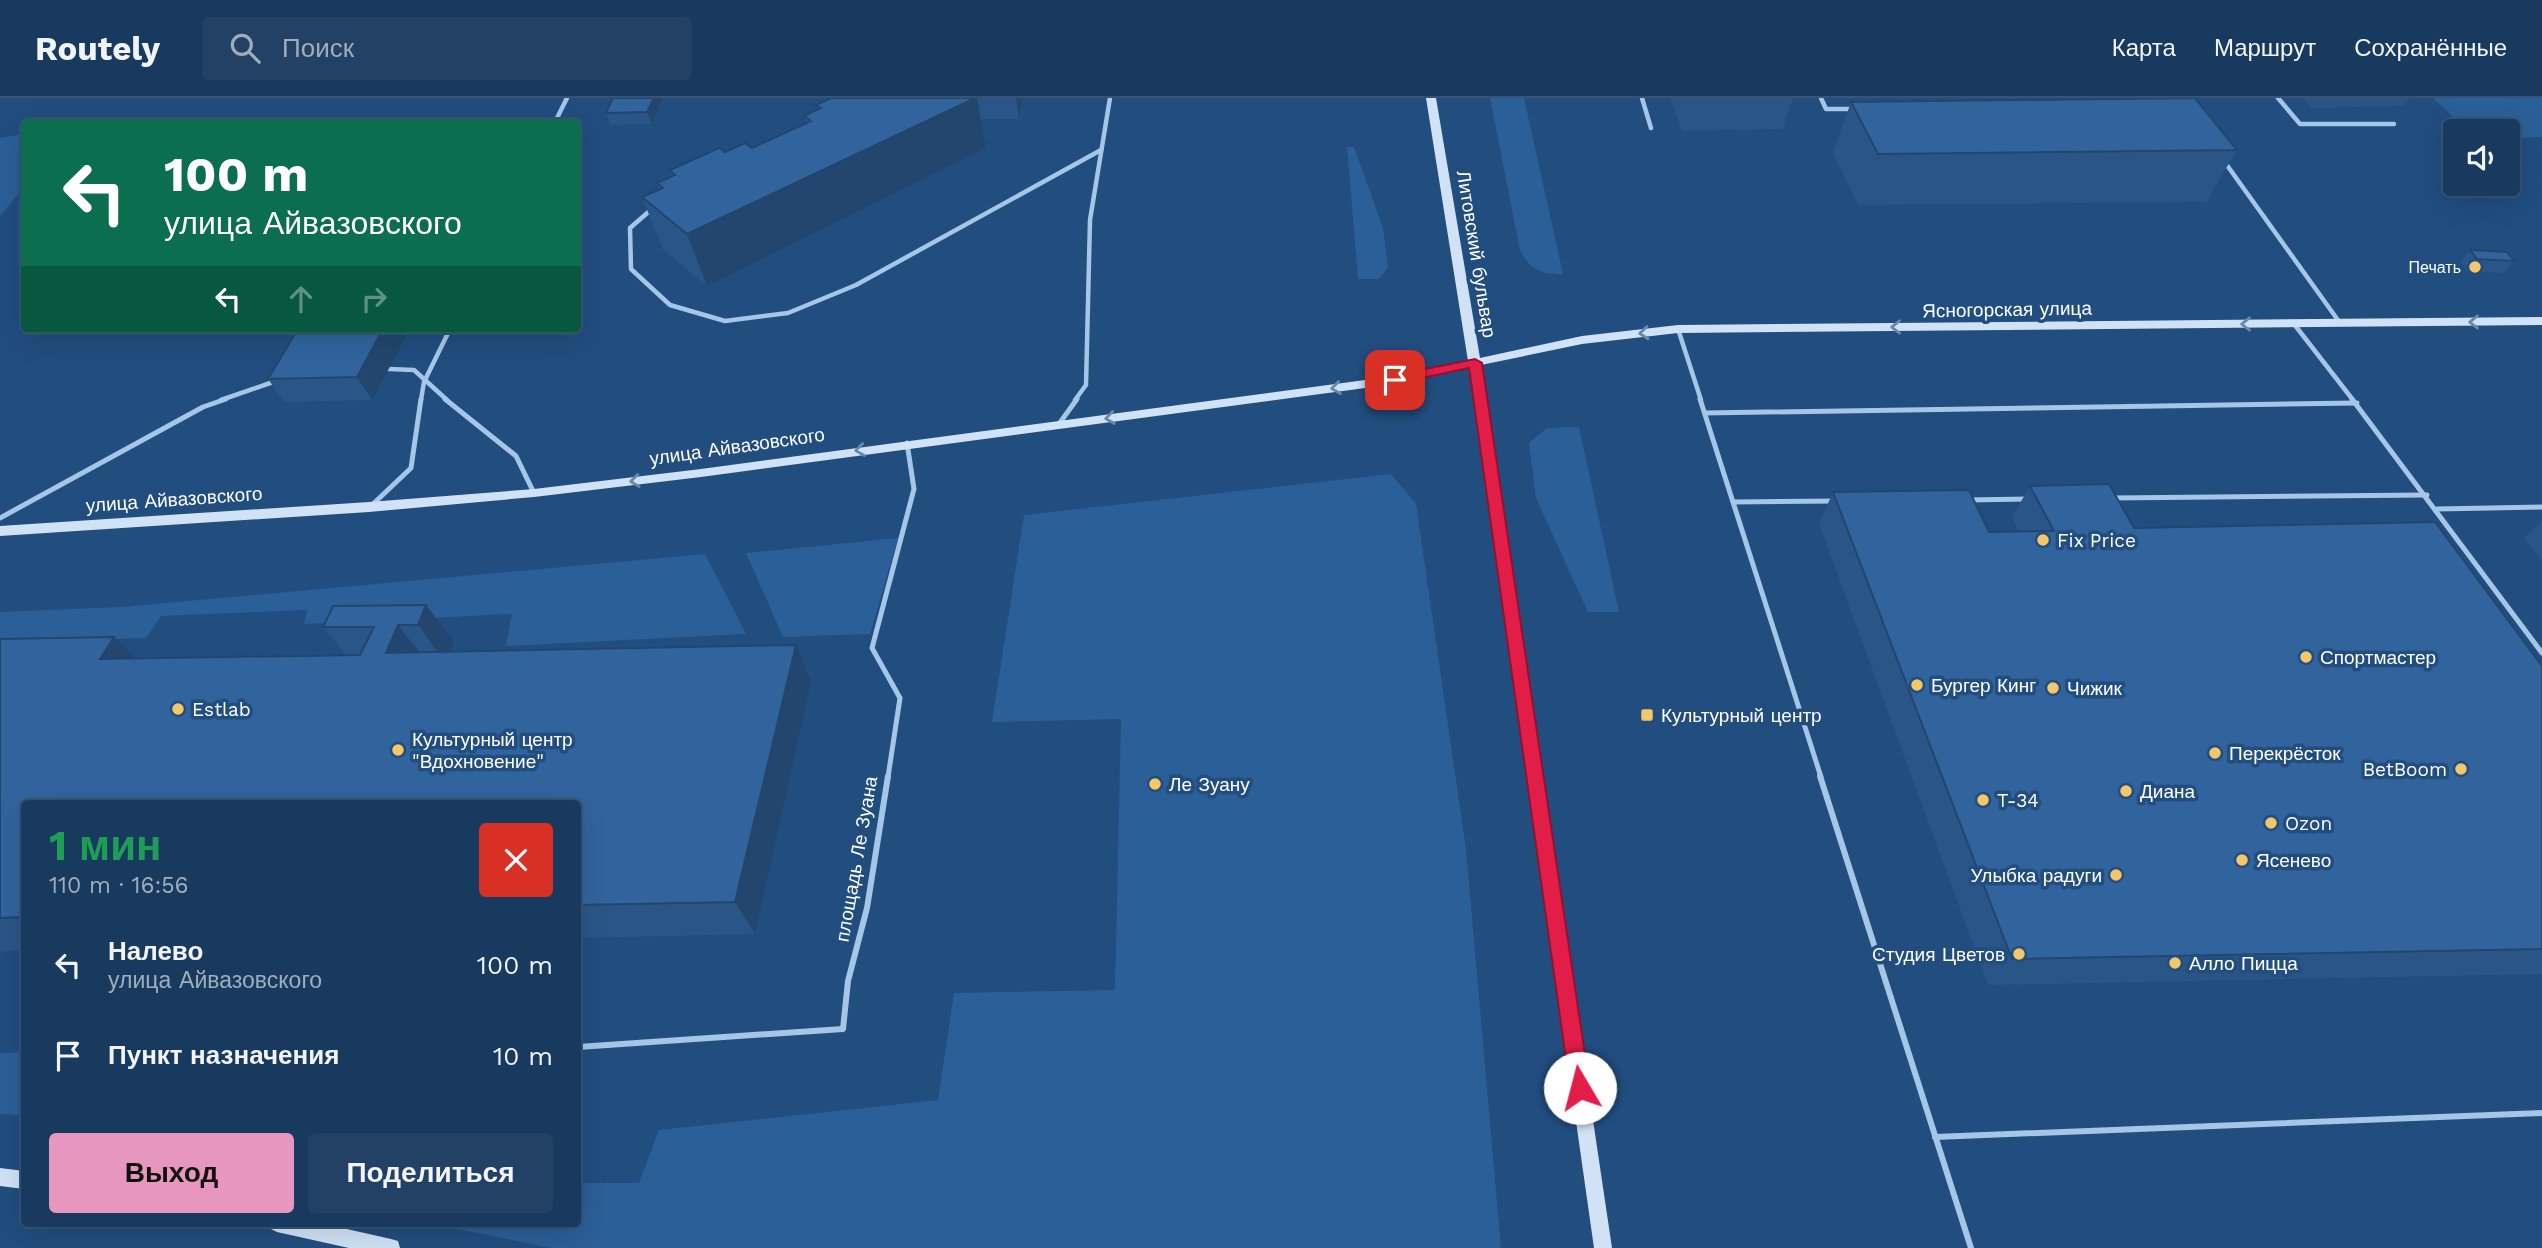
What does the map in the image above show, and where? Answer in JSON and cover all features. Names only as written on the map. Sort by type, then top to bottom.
[{"type":"main road","name":"Литовский бульвар","points":[[1431,98],[1475,363],[1603,1248]]},
{"type":"main road","name":"Ясногорская улица","points":[[1475,363],[1582,340],[1678,329],[2542,321]]},
{"type":"main road","name":"улица Айвазовского","points":[[0,531],[369,507],[534,493],[1395,380],[1475,363]]},
{"type":"main road","points":[[0,1177],[21,1180]]},
{"type":"main road","points":[[296,1227],[391,1248]]},
{"type":"lane","points":[[556,119],[567,98]]},
{"type":"lane","points":[[1059,424],[1086,385],[1090,220],[1110,98]]},
{"type":"lane","points":[[1642,98],[1651,128]]},
{"type":"lane","points":[[1821,98],[1826,109],[1867,109]]},
{"type":"lane","points":[[2278,98],[2300,124],[2394,124]]},
{"type":"lane","points":[[659,203],[630,228],[631,269],[670,305],[725,321],[788,313],[856,285],[1101,150]]},
{"type":"lane","points":[[2217,150],[2340,323]]},
{"type":"lane","points":[[2294,324],[2427,495],[2542,653]]},
{"type":"lane","points":[[1678,329],[1971,1248]]},
{"type":"lane","points":[[369,507],[411,468],[424,382],[448,333]]},
{"type":"lane","points":[[388,369],[414,370],[424,382],[516,456],[534,493]]},
{"type":"lane","points":[[0,517],[203,407],[278,381]]},
{"type":"lane","points":[[1704,413],[2357,403]]},
{"type":"lane","name":"площадь Ле Зуана","points":[[581,1047],[843,1029],[848,981],[867,908],[900,698],[872,648],[914,489],[907,443]]},
{"type":"lane","points":[[2108,498],[2427,495]]},
{"type":"lane","points":[[1955,500],[2038,499]]},
{"type":"lane","points":[[1733,502],[1844,501]]},
{"type":"lane","points":[[2437,509],[2542,507]]},
{"type":"lane","points":[[1935,1137],[2542,1113]]},
{"type":"shaded area","points":[[1490,98],[1524,98],[1563,274],[1537,270],[1528,263],[1520,250]]},
{"type":"shaded area","points":[[2433,98],[2542,98],[2542,137],[2520,138],[2520,119],[2455,119]]},
{"type":"shaded area","points":[[21,134],[21,191],[0,216],[0,138]]},
{"type":"shaded area","points":[[1347,147],[1354,147],[1383,228],[1388,267],[1379,279],[1358,279]]},
{"type":"shaded area","points":[[1579,427],[1619,612],[1588,612],[1536,498],[1529,443],[1547,428]]},
{"type":"shaded area","points":[[1391,474],[1416,504],[1466,849],[1501,1248],[551,1248],[449,1227],[581,1227],[581,1183],[639,1183],[659,1130],[938,1100],[954,993],[1115,990],[1121,719],[992,722],[1024,515]]},
{"type":"shaded area","points":[[898,538],[870,634],[783,637],[746,553]]},
{"type":"shaded area","points":[[705,554],[746,634],[506,646],[512,614],[304,624],[307,610],[161,616],[146,638],[0,642],[0,612],[121,607]]},
{"type":"shaded area","points":[[21,1052],[21,1115],[0,1114],[0,1053]]},
{"type":"building","points":[[613,98],[654,98],[647,112],[606,113]]},
{"type":"building","points":[[831,98],[975,98],[687,234],[642,197],[663,188],[657,183],[675,175],[670,170],[719,148],[725,152],[745,143],[752,148],[811,121],[804,116],[821,108],[816,105]]},
{"type":"building","points":[[2195,98],[2237,150],[1878,154],[1851,102]]},
{"type":"building","points":[[2470,250],[2507,252],[2514,261],[2477,259]]},
{"type":"building","points":[[296,333],[381,333],[357,377],[268,379]]},
{"type":"building","name":"Ясенево","points":[[2109,484],[2134,528],[2435,522],[2542,666],[2542,949],[2012,959],[1833,492],[1969,490],[1989,532],[2054,531],[2030,486]]},
{"type":"building","name":"Культурный центр \"Вдохновение\"","points":[[426,605],[418,625],[398,625],[386,653],[796,645],[735,902],[581,905],[581,800],[21,800],[21,917],[0,918],[0,639],[114,637],[100,659],[360,655],[374,627],[323,627],[333,606]]},
{"type":"place","name":"Печать","points":[[2475,267]]},
{"type":"place","name":"Fix Price","points":[[2043,540]]},
{"type":"place","name":"Спортмастер","points":[[2306,657]]},
{"type":"place","name":"Бургер Кинг","points":[[1917,685]]},
{"type":"place","name":"Чижик","points":[[2053,688]]},
{"type":"place","name":"Estlab","points":[[178,709]]},
{"type":"place","name":"Культурный центр","points":[[1647,715]]},
{"type":"place","name":"Культурный центр \"Вдохновение\"","points":[[398,750]]},
{"type":"place","name":"Перекрёсток","points":[[2215,753]]},
{"type":"place","name":"BetBoom","points":[[2461,769]]},
{"type":"place","name":"Ле Зуану","points":[[1155,784]]},
{"type":"place","name":"Диана","points":[[2126,791]]},
{"type":"place","name":"T-34","points":[[1983,800]]},
{"type":"place","name":"Ozon","points":[[2271,823]]},
{"type":"place","name":"Ясенево","points":[[2242,860]]},
{"type":"place","name":"Улыбка радуги","points":[[2116,875]]},
{"type":"place","name":"Студия Цветов","points":[[2019,954]]},
{"type":"place","name":"Алло Пицца","points":[[2175,963]]},
{"type":"route","points":[[1395,380],[1475,363],[1580,1088]]}]
